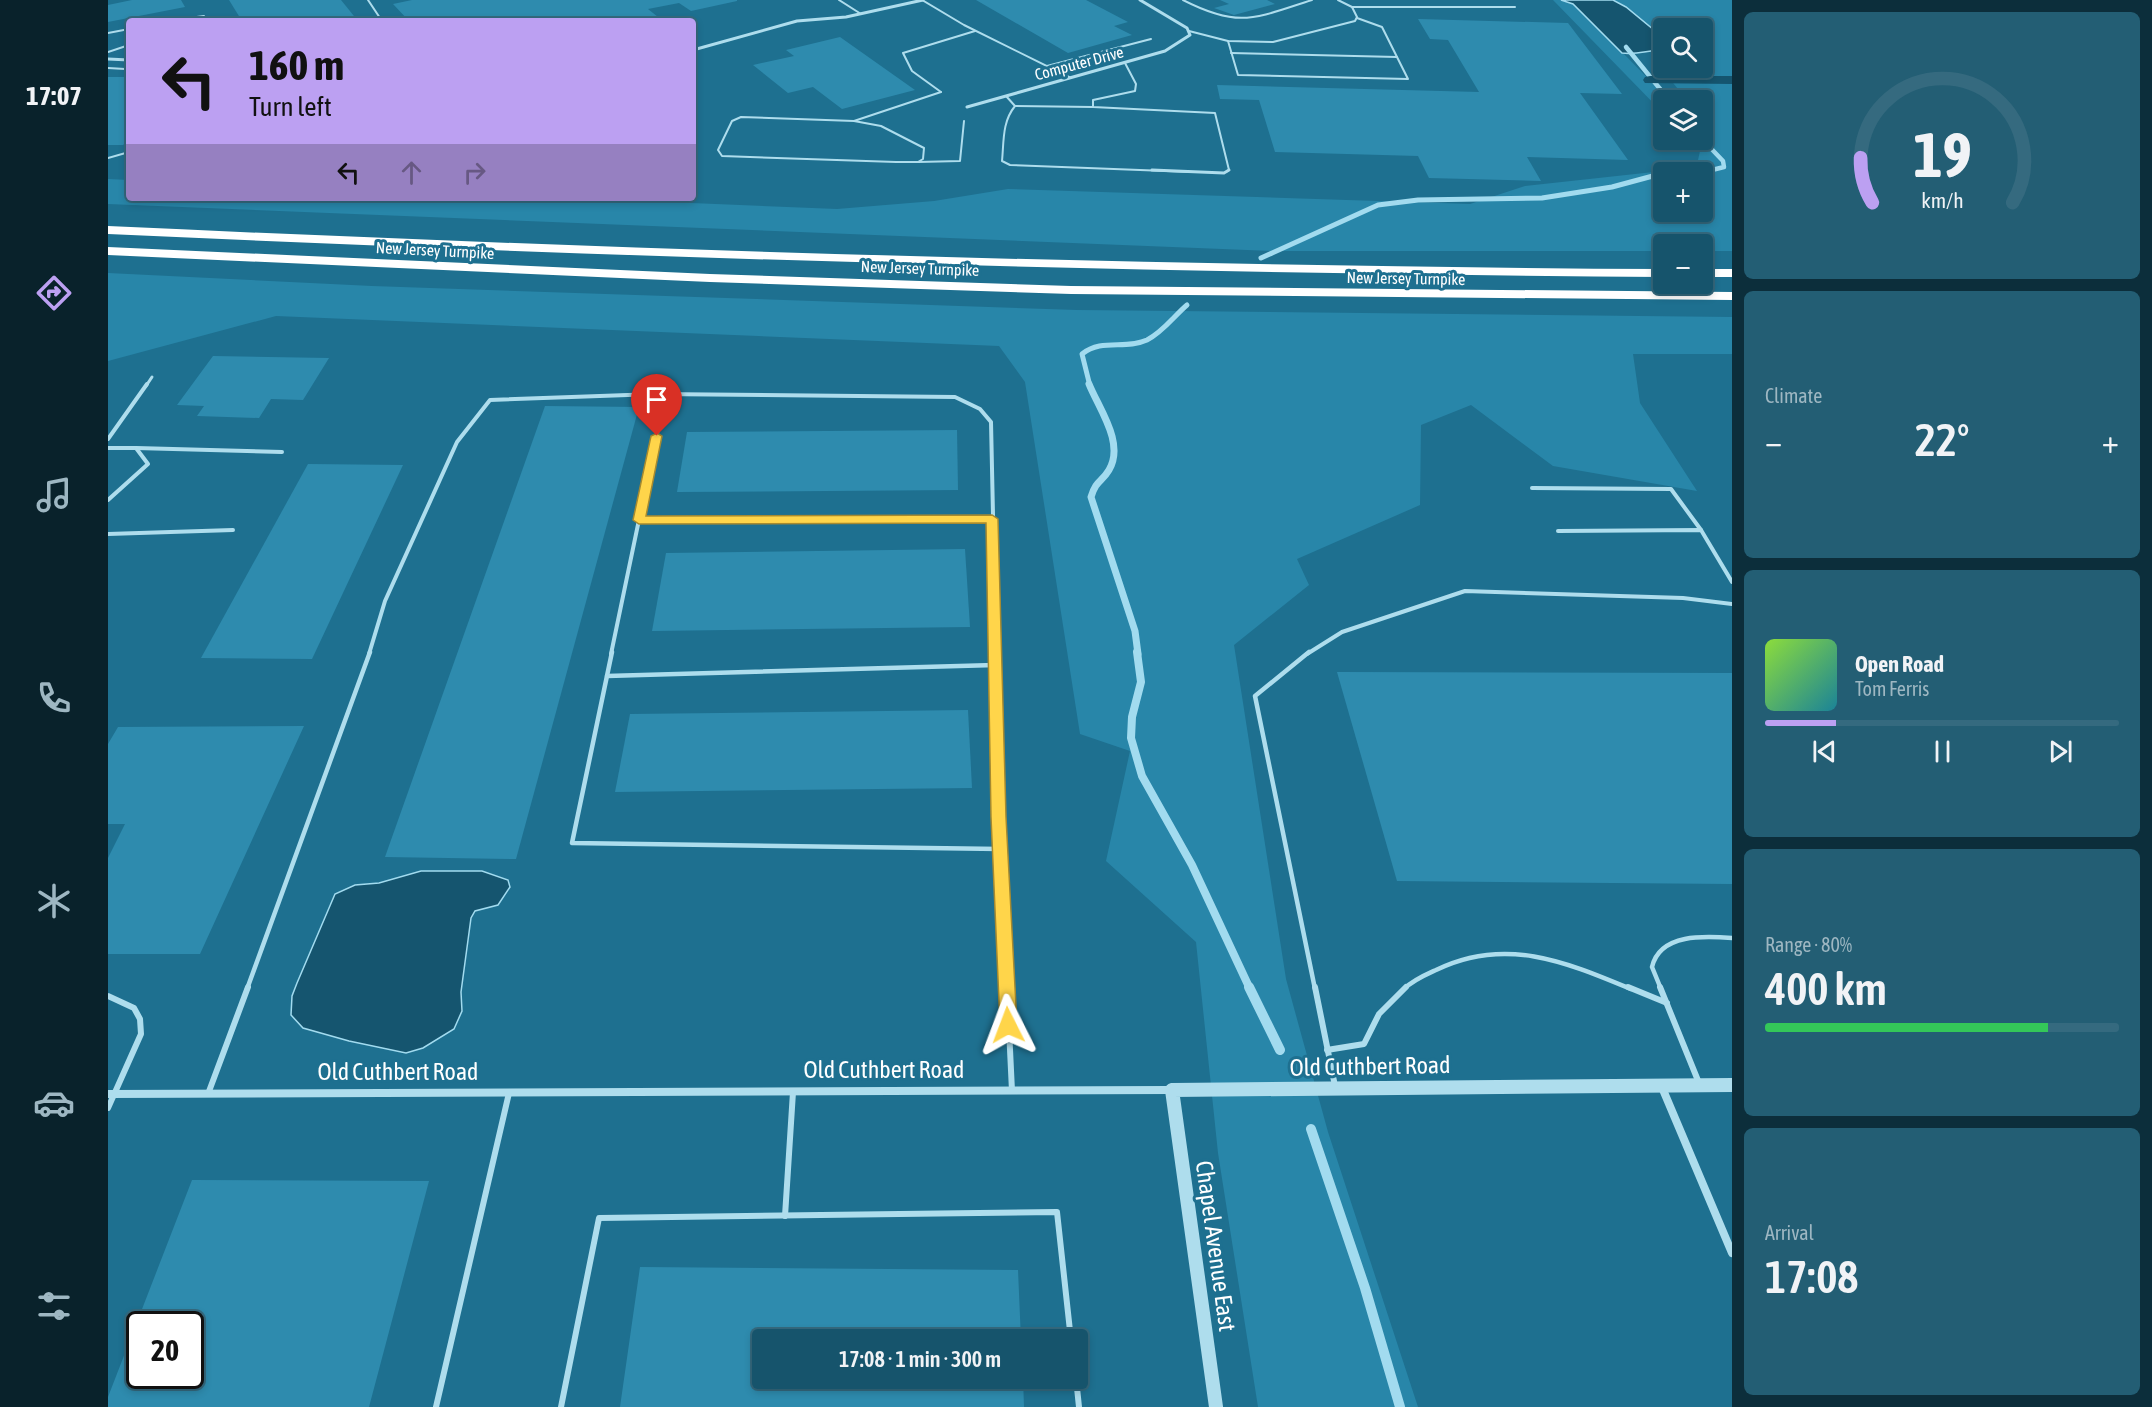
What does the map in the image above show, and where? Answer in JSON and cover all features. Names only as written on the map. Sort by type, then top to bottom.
[{"type":"highway","name":"New Jersey Turnpike","points":[[108,230],[696,255],[1259,269],[1653,273]]},
{"type":"highway","name":"New Jersey Turnpike","points":[[108,251],[671,277],[1059,290],[1416,296],[1732,296]]},
{"type":"highway","points":[[1713,273],[1732,273]]},
{"type":"street","points":[[696,49],[797,21],[861,14],[922,0]]},
{"type":"street","points":[[1140,0],[1166,13],[1189,32]]},
{"type":"street","name":"Computer Drive","points":[[967,107],[1165,51],[1182,42],[1190,35],[1189,32]]},
{"type":"street","points":[[108,59],[126,60]]},
{"type":"street","points":[[1661,1085],[1732,1253]]},
{"type":"street","name":"Old Cuthbert Road","points":[[111,1094],[1012,1091],[1732,1085]]},
{"type":"street","name":"Chapel Avenue East","points":[[1172,1090],[1216,1407]]},
{"type":"lane","points":[[368,0],[380,18]]},
{"type":"lane","points":[[839,0],[861,14]]},
{"type":"lane","points":[[922,0],[1071,78]]},
{"type":"lane","points":[[1183,0],[1217,16],[1233,19],[1246,18],[1312,0]]},
{"type":"lane","points":[[1338,0],[1352,7],[1515,7]]},
{"type":"lane","points":[[1228,41],[1238,75],[1408,79],[1382,27],[1357,18],[1352,7]]},
{"type":"lane","points":[[184,18],[204,16],[205,18]]},
{"type":"lane","points":[[1189,32],[1228,41],[1288,40],[1352,22],[1357,18]]},
{"type":"lane","points":[[108,33],[126,29]]},
{"type":"lane","points":[[854,121],[941,92],[910,70],[904,61],[903,53],[976,30]]},
{"type":"lane","points":[[1047,66],[1151,39]]},
{"type":"lane","points":[[108,52],[126,46]]},
{"type":"lane","points":[[1232,54],[1397,57]]},
{"type":"lane","points":[[1093,107],[1093,100],[1135,91],[1136,84],[1125,63]]},
{"type":"lane","points":[[108,68],[126,68]]},
{"type":"lane","points":[[1006,96],[1015,106]]},
{"type":"lane","points":[[1015,106],[1093,107],[1215,113],[1229,170],[1224,173],[1010,165],[1002,161],[1006,115],[1015,106]]},
{"type":"lane","points":[[918,162],[923,159],[924,148],[881,126],[854,121],[741,117],[732,121],[718,150],[722,156],[753,158],[954,164],[960,161],[964,121]]},
{"type":"lane","points":[[108,158],[126,153]]},
{"type":"lane","points":[[108,439],[152,377]]},
{"type":"lane","points":[[665,394],[572,843],[1000,849]]},
{"type":"lane","points":[[208,1094],[363,675],[385,601],[457,442],[490,400],[665,394],[955,397],[968,401],[991,422],[1000,849],[1012,1091]]},
{"type":"lane","points":[[108,501],[148,464],[136,447]]},
{"type":"lane","points":[[108,448],[282,452]]},
{"type":"lane","points":[[1532,488],[1671,489],[1701,530],[1732,582]]},
{"type":"lane","points":[[639,520],[992,519]]},
{"type":"lane","points":[[108,534],[233,530]]},
{"type":"lane","points":[[1558,531],[1701,530]]},
{"type":"lane","points":[[1335,1089],[1256,696],[1310,651],[1342,632],[1466,591],[1683,598],[1732,604]]},
{"type":"lane","points":[[607,676],[995,665]]},
{"type":"lane","points":[[1700,1085],[1652,967],[1652,959],[1659,952],[1691,937],[1732,938]]},
{"type":"lane","points":[[1327,1050],[1364,1044],[1379,1014],[1411,982],[1456,960],[1507,952],[1566,962],[1666,1003]]},
{"type":"lane","points":[[108,996],[123,999],[134,1007],[143,1024],[141,1034],[111,1094],[108,1108]]},
{"type":"lane","points":[[784,1216],[793,1092]]},
{"type":"lane","points":[[435,1407],[509,1093]]},
{"type":"lane","points":[[561,1407],[599,1218],[1057,1212],[1070,1329]]},
{"type":"lane","points":[[1077,1389],[1079,1407]]},
{"type":"shaded area","points":[[1553,0],[1732,0],[1732,251],[1713,251],[1713,234],[1653,234],[1653,251],[1273,251],[108,204],[108,179],[126,180],[126,201],[643,201],[837,209],[934,201],[1008,189],[1470,204],[1525,186],[1653,172],[1653,222],[1713,222],[1713,162],[1694,162],[1698,160],[1699,150],[1713,150],[1713,90],[1679,90],[1669,78],[1713,78],[1713,18],[1653,18],[1653,51],[1623,53],[1659,90],[1653,90],[1653,103]]},
{"type":"shaded area","points":[[1561,0],[1613,0],[1626,7],[1653,29],[1653,51],[1622,53],[1573,4]]},
{"type":"shaded area","points":[[108,273],[372,286],[1077,310],[1732,317],[1732,354],[1633,354],[1640,403],[1697,491],[1553,466],[1471,405],[1421,425],[1420,505],[1297,559],[1309,585],[1234,645],[1286,979],[1328,1132],[1418,1407],[1258,1407],[1218,1153],[1196,942],[1106,861],[1130,751],[1080,734],[1025,382],[999,346],[276,316],[108,361]]},
{"type":"shaded area","points":[[421,871],[482,871],[508,880],[510,887],[498,905],[475,911],[471,918],[461,992],[462,1011],[454,1029],[423,1048],[406,1053],[303,1028],[291,1015],[292,996],[335,894],[355,885],[379,883]]},
{"type":"building","points":[[132,0],[181,0],[185,7],[108,22],[108,5]]},
{"type":"building","points":[[229,0],[341,0],[356,18],[240,18]]},
{"type":"building","points":[[412,0],[737,0],[691,11],[679,3],[648,9],[659,18],[406,18],[393,4]]},
{"type":"building","points":[[976,0],[1086,0],[1128,22],[1114,26],[1132,35],[1068,53]]},
{"type":"building","points":[[1220,0],[1267,0],[1275,4],[1234,15],[1214,8],[1229,4]]},
{"type":"building","points":[[1418,19],[1568,23],[1622,94],[1580,93],[1628,160],[1527,157],[1541,181],[1429,178],[1418,156],[1275,152],[1259,100],[1220,99],[1217,85],[1479,92],[1448,40],[1430,39]]},
{"type":"building","points":[[840,37],[915,90],[842,109],[813,87],[788,93],[753,65],[794,56],[786,50]]},
{"type":"building","points":[[108,77],[126,77],[126,142],[123,145],[108,145]]},
{"type":"building","points":[[213,356],[329,358],[303,400],[271,399],[259,418],[197,416],[204,406],[177,405]]},
{"type":"building","points":[[545,406],[639,407],[516,859],[385,857]]},
{"type":"building","points":[[957,430],[958,490],[677,492],[687,432]]},
{"type":"building","points":[[308,464],[403,465],[312,659],[201,658]]},
{"type":"building","points":[[965,549],[970,627],[652,631],[666,553]]},
{"type":"building","points":[[1337,672],[1732,673],[1732,884],[1397,881]]},
{"type":"building","points":[[968,710],[972,788],[615,792],[630,714]]},
{"type":"building","points":[[304,726],[200,954],[108,954],[108,858],[125,824],[108,824],[108,744],[118,727]]},
{"type":"building","points":[[192,1180],[429,1181],[369,1407],[108,1407],[108,1397],[126,1350],[126,1389],[204,1389],[204,1311],[141,1311]]},
{"type":"building","points":[[640,1267],[1018,1270],[1021,1329],[752,1329],[752,1389],[1023,1389],[1024,1407],[620,1407]]},
{"type":"waterway","points":[[1626,47],[1661,90]]},
{"type":"waterway","points":[[1650,80],[1732,80]]},
{"type":"waterway","points":[[1712,150],[1723,161],[1724,167],[1713,170]]},
{"type":"waterway","points":[[1261,258],[1378,205],[1418,200],[1542,198],[1612,187],[1653,176]]},
{"type":"waterway","points":[[1090,386],[1082,354],[1098,346],[1139,343],[1147,340],[1187,305]]},
{"type":"waterway","points":[[1089,384],[1109,426],[1114,449],[1109,470],[1095,487],[1091,497],[1135,631],[1138,654]]},
{"type":"waterway","points":[[1137,652],[1141,682],[1132,717],[1131,738],[1142,776],[1192,865],[1250,989]]},
{"type":"waterway","points":[[1249,987],[1280,1050]]},
{"type":"waterway","points":[[1311,1129],[1365,1288],[1400,1407]]},
{"type":"route","points":[[657,436],[639,520],[992,519],[999,817],[1008,1025]]}]
